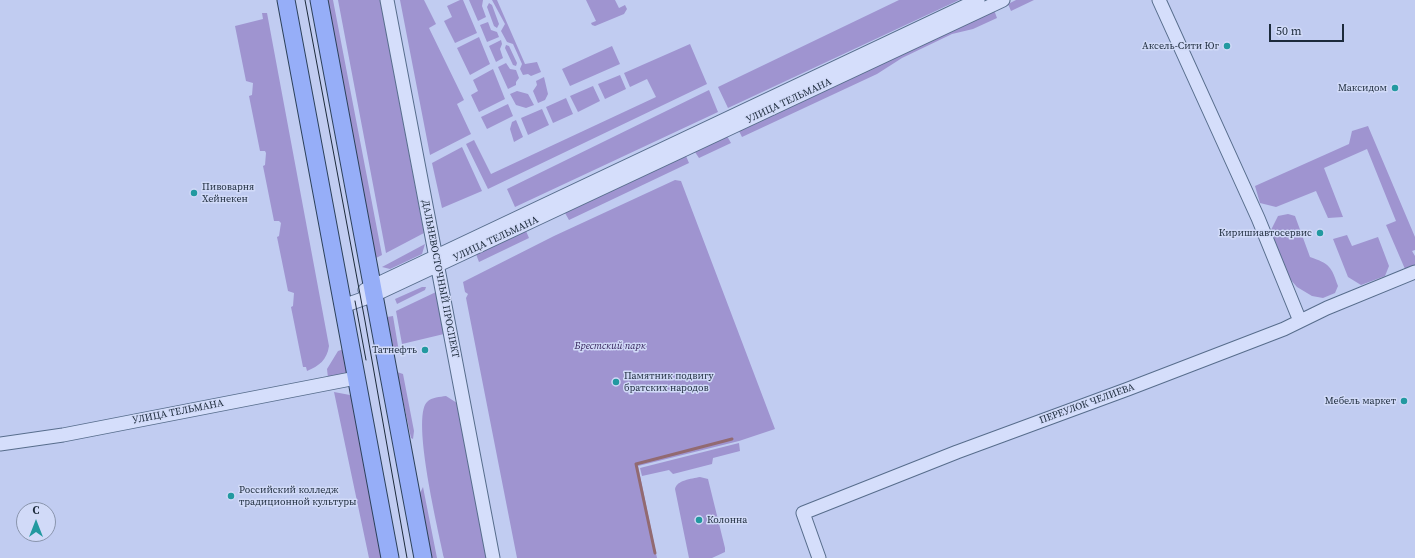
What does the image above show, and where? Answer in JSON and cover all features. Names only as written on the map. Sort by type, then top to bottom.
[{"type":"main road","points":[[286,0],[390,558]]},
{"type":"main road","points":[[319,0],[423,558]]},
{"type":"street","name":"ДАЛЬНЕВОСТОЧНЫЙ ПРОСПЕКТ","points":[[387,0],[493,558]]},
{"type":"street","name":"УЛИЦА ТЕЛЬМАНА","points":[[437,261],[978,0]]},
{"type":"street","name":"УЛИЦА ТЕЛЬМАНА","points":[[343,306],[373,290],[1003,0]]},
{"type":"street","points":[[1158,0],[1258,218],[1300,321]]},
{"type":"street","name":"ПЕРЕУЛОК ЧЕЛИЕВА","points":[[819,558],[803,513],[957,452],[1194,364],[1415,272]]},
{"type":"street","name":"УЛИЦА ТЕЛЬМАНА","points":[[0,444],[63,435],[356,378]]},
{"type":"green space","points":[[327,0],[333,0],[382,255],[376,258]]},
{"type":"green space","points":[[338,0],[380,0],[424,233],[386,253]]},
{"type":"green space","points":[[400,0],[424,0],[436,24],[429,28],[464,100],[457,104],[471,134],[430,155]]},
{"type":"green space","points":[[463,0],[477,33],[455,43],[444,21],[452,17],[447,6]]},
{"type":"green space","points":[[469,0],[483,0],[482,6],[486,17],[478,21]]},
{"type":"green space","points":[[492,0],[497,0],[525,64],[537,62],[541,72],[531,76],[528,74],[523,75],[520,69],[522,64],[513,44],[507,42],[501,31],[505,24]]},
{"type":"green space","points":[[586,0],[615,0],[619,8],[625,5],[627,9],[624,14],[595,26],[591,23],[596,21]]},
{"type":"green space","points":[[899,0],[959,0],[728,108],[718,87]]},
{"type":"green space","points":[[1016,0],[1034,0],[1011,11],[1008,4]]},
{"type":"green space","points":[[489,3],[492,5],[499,24],[497,28],[494,26],[487,7]]},
{"type":"green space","points":[[994,10],[997,18],[973,29],[952,34],[902,58],[877,74],[742,137],[739,131]]},
{"type":"green space","points":[[262,13],[267,13],[329,346],[322,362],[307,371],[306,367],[303,367],[291,307],[293,306],[294,293],[288,291],[277,237],[279,236],[281,223],[279,221],[274,221],[263,166],[265,165],[266,153],[265,151],[260,151],[249,96],[252,95],[253,83],[246,81],[235,26],[263,19]]},
{"type":"green space","points":[[488,22],[491,30],[497,32],[499,37],[487,42],[480,25]]},
{"type":"green space","points":[[479,37],[490,64],[470,75],[457,48]]},
{"type":"green space","points":[[501,40],[502,44],[500,49],[503,58],[496,62],[489,46]]},
{"type":"green space","points":[[690,44],[707,84],[488,189],[466,144],[474,140],[491,174],[656,97],[647,79],[630,87],[624,73]]},
{"type":"green space","points":[[506,45],[509,46],[517,63],[516,66],[513,65],[505,48]]},
{"type":"green space","points":[[612,46],[620,64],[570,86],[562,69]]},
{"type":"green space","points":[[506,63],[510,69],[516,70],[519,78],[516,85],[508,89],[498,67]]},
{"type":"green space","points":[[493,69],[505,99],[479,112],[471,95],[478,91],[473,80]]},
{"type":"green space","points":[[620,75],[626,89],[605,99],[598,84]]},
{"type":"green space","points":[[544,77],[548,94],[545,100],[538,103],[533,91],[537,85],[536,81]]},
{"type":"green space","points":[[593,86],[600,101],[578,112],[570,96]]},
{"type":"green space","points":[[709,90],[718,112],[515,207],[507,189]]},
{"type":"green space","points":[[517,91],[528,94],[534,105],[526,108],[516,105],[510,94]]},
{"type":"green space","points":[[566,98],[573,114],[553,123],[546,107]]},
{"type":"green space","points":[[508,104],[513,116],[487,129],[481,117]]},
{"type":"green space","points":[[542,109],[549,125],[528,135],[521,118]]},
{"type":"green space","points":[[516,120],[523,137],[514,142],[510,129],[512,122]]},
{"type":"green space","points":[[1368,126],[1415,237],[1415,250],[1412,251],[1415,256],[1415,265],[1405,269],[1386,225],[1396,221],[1367,149],[1324,168],[1343,217],[1328,218],[1316,191],[1276,207],[1260,203],[1255,186],[1349,144],[1352,131]]},
{"type":"green space","points":[[727,136],[731,143],[699,158],[695,152]]},
{"type":"green space","points":[[462,147],[482,191],[442,208],[432,163]]},
{"type":"green space","points":[[686,156],[689,163],[569,220],[565,213]]},
{"type":"green space","name":"Брестский парк","points":[[675,180],[681,181],[775,429],[739,441],[638,466],[657,558],[517,558],[466,298],[468,294],[465,292],[463,282],[554,236]]},
{"type":"green space","points":[[1288,214],[1295,216],[1310,257],[1326,264],[1331,270],[1338,286],[1335,293],[1323,298],[1312,296],[1297,287],[1290,279],[1270,232],[1278,216]]},
{"type":"green space","points":[[526,231],[529,238],[479,262],[476,254]]},
{"type":"green space","points":[[1347,235],[1352,246],[1378,237],[1389,266],[1385,276],[1361,285],[1348,277],[1333,239]]},
{"type":"green space","points":[[425,244],[422,254],[390,269],[382,267]]},
{"type":"green space","points":[[422,287],[426,287],[425,290],[397,304],[395,299]]},
{"type":"green space","points":[[436,292],[444,334],[402,344],[396,311]]},
{"type":"green space","points":[[393,316],[399,352],[393,346],[387,317]]},
{"type":"green space","points":[[344,349],[348,372],[344,375],[328,378],[327,369],[338,351]]},
{"type":"green space","points":[[397,372],[403,374],[414,431],[413,439],[411,438]]},
{"type":"green space","points":[[334,392],[350,395],[352,397],[382,558],[369,558]]},
{"type":"green space","points":[[446,396],[457,403],[486,558],[444,558],[432,502],[422,430],[423,412],[427,402],[434,398]]},
{"type":"green space","points":[[739,443],[740,451],[713,458],[712,464],[673,474],[669,470],[642,476],[640,468]]},
{"type":"green space","points":[[700,477],[708,479],[725,548],[725,552],[712,558],[689,558],[675,489],[681,482]]},
{"type":"green space","points":[[423,487],[437,558],[432,558],[420,493]]},
{"type":"waterway","points":[[655,553],[636,464],[732,439]]},
{"type":"tram line","points":[[305,0],[365,321],[407,558]]},
{"type":"tram line","points":[[355,301],[366,360]]},
{"type":"place","name":"Аксель-Сити Юг","points":[[1227,46]]},
{"type":"place","name":"Максидом","points":[[1395,88]]},
{"type":"place","name":"Пивоварня Хейнекен","points":[[194,193]]},
{"type":"place","name":"Киришиавтосервис","points":[[1320,233]]},
{"type":"place","name":"Татнефть","points":[[425,350]]},
{"type":"place","name":"Памятник подвигу братских народов","points":[[616,382]]},
{"type":"place","name":"Мебель маркет","points":[[1404,401]]},
{"type":"place","name":"Российский колледж традиционной культуры","points":[[231,496]]},
{"type":"place","name":"Колонна","points":[[699,520]]}]
